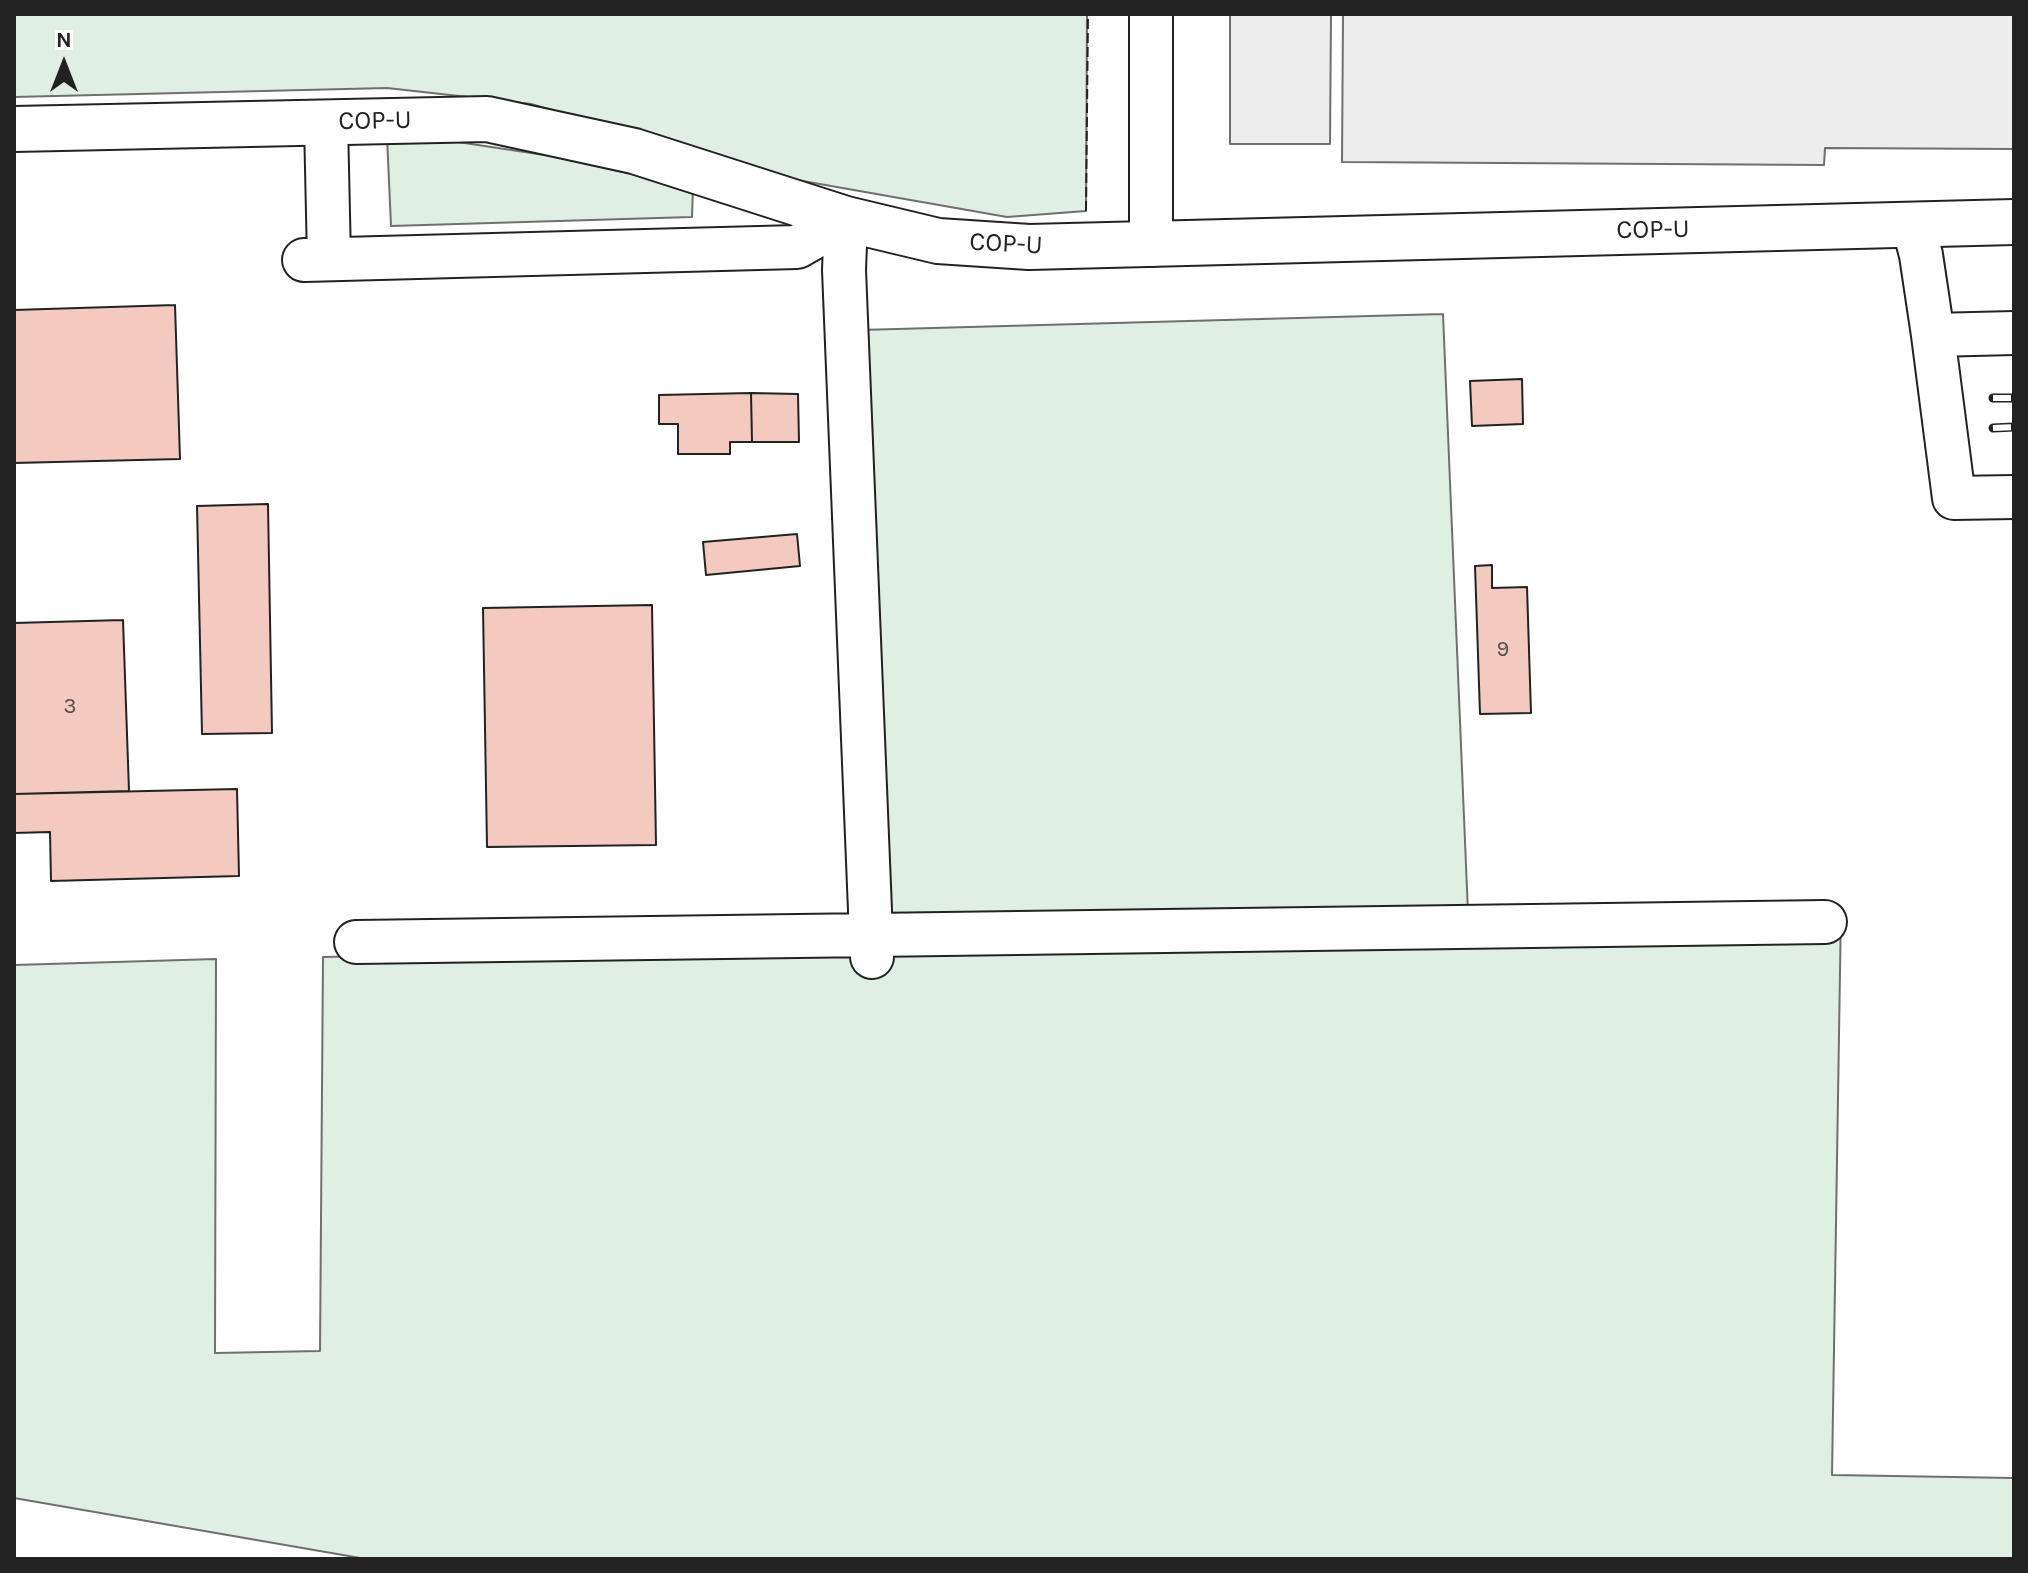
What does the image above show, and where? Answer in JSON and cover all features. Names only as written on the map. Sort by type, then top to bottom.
[{"type":"main road","name":"COP-U","points":[[14,129],[487,119],[634,151],[846,219],[938,241],[1029,247],[2014,222]]},
{"type":"lane","points":[[1151,14],[1151,245]]},
{"type":"lane","points":[[326,123],[317,259],[797,247],[846,219]]},
{"type":"lane","points":[[846,219],[844,270],[871,946]]},
{"type":"lane","points":[[1913,224],[1933,335],[1954,498],[2014,497]]},
{"type":"lane","points":[[1933,335],[2014,333]]},
{"type":"lane","points":[[356,942],[871,946],[1825,922]]},
{"type":"green space","points":[[14,14],[1087,14],[1086,211],[1007,217],[797,180],[531,104],[387,88],[14,97]]},
{"type":"green space","points":[[387,137],[458,142],[558,157],[693,188],[692,217],[391,226]]},
{"type":"green space","points":[[1443,314],[1468,913],[1841,909],[1832,1475],[2014,1478],[2014,1559],[366,1559],[14,1498],[14,965],[216,959],[215,1353],[320,1351],[323,957],[884,944],[860,330]]},
{"type":"shaded area","points":[[1230,14],[1331,14],[1330,144],[1230,144]]},
{"type":"shaded area","points":[[1343,14],[2014,14],[2014,149],[1825,148],[1824,165],[1342,162]]},
{"type":"building","points":[[175,305],[180,459],[14,463],[14,310]]},
{"type":"building","points":[[1522,379],[1523,424],[1472,426],[1470,381]]},
{"type":"building","points":[[751,393],[798,394],[799,442],[752,442]]},
{"type":"building","points":[[751,393],[752,442],[730,442],[730,454],[678,454],[678,424],[659,424],[659,395]]},
{"type":"building","points":[[268,504],[272,733],[202,734],[197,506]]},
{"type":"building","points":[[797,534],[800,566],[706,575],[703,542]]},
{"type":"building","points":[[1492,565],[1492,588],[1527,587],[1531,713],[1480,714],[1475,566]]},
{"type":"building","points":[[652,605],[656,845],[487,847],[483,608]]},
{"type":"building","points":[[123,620],[129,791],[14,794],[14,623]]},
{"type":"building","points":[[237,789],[239,876],[51,881],[50,832],[14,833],[14,794]]},
{"type":"railway","points":[[1993,398],[2014,398]]},
{"type":"railway","points":[[1993,428],[2014,427]]},
{"type":"fence","points":[[1086,211],[1088,14]]}]
